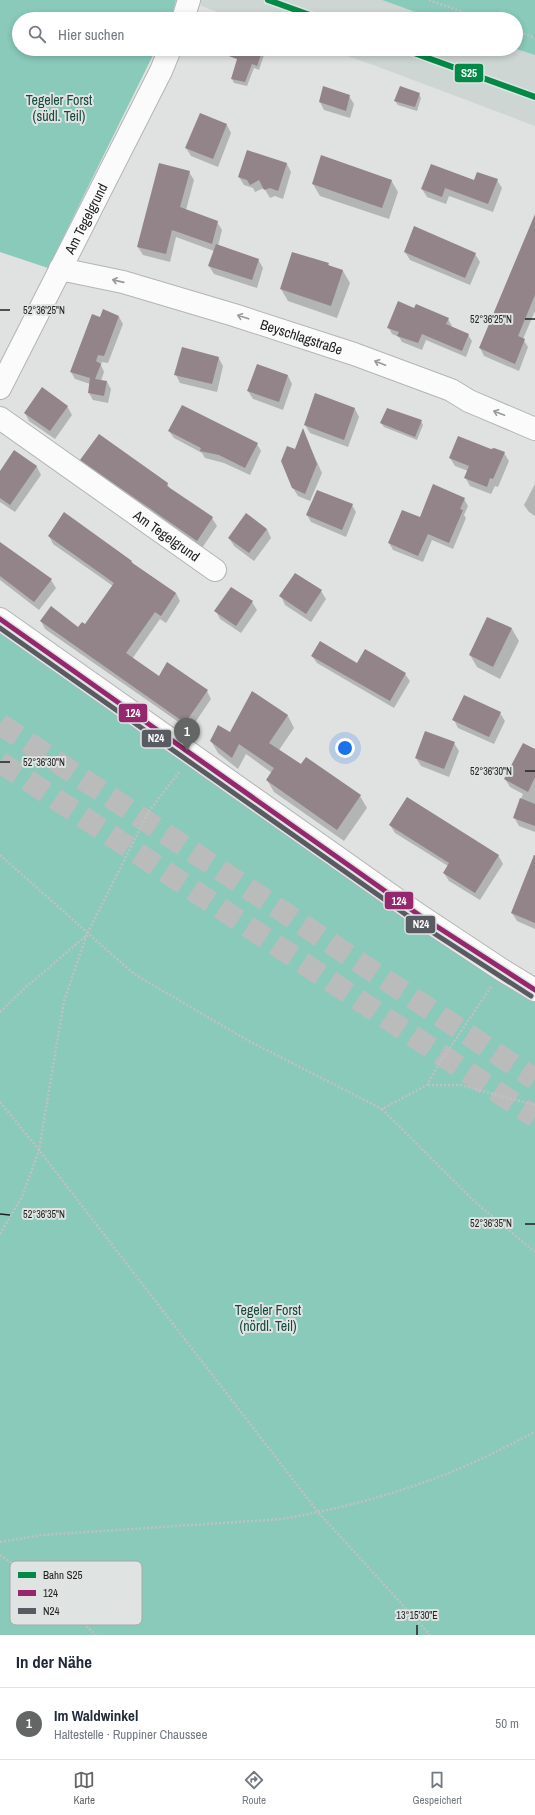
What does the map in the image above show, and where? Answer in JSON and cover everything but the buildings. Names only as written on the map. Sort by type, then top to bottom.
[{"type":"street","points":[[185,12],[189,0]]},
{"type":"street","name":"Am Tegelgrund","points":[[0,388],[161,71],[167,56]]},
{"type":"street","name":"Beyschlagstraße","points":[[60,269],[123,282],[234,314],[354,354],[451,390],[469,401],[535,429]]},
{"type":"street","name":"Am Tegelgrund","points":[[0,418],[216,570]]},
{"type":"street","points":[[0,620],[419,915],[535,990]]},
{"type":"path","points":[[429,0],[462,12]]},
{"type":"path","points":[[523,34],[535,38]]},
{"type":"path","points":[[0,1234],[23,1194],[39,1150],[64,1001],[87,934],[149,811],[192,755]]},
{"type":"path","points":[[0,855],[87,934],[134,974],[244,1039],[382,1109],[475,1202],[535,1252]]},
{"type":"path","points":[[0,1012],[26,987],[87,934]]},
{"type":"path","points":[[427,1085],[439,1064],[502,970]]},
{"type":"path","points":[[382,1109],[427,1085],[460,1085],[495,1093],[535,1106]]},
{"type":"path","points":[[0,1102],[39,1150],[318,1512],[430,1635]]},
{"type":"path","points":[[0,1542],[42,1536],[282,1519],[318,1512],[401,1490],[483,1458],[535,1432]]},
{"type":"path","points":[[0,1555],[10,1562]]},
{"type":"path","points":[[85,1625],[96,1635]]},
{"type":"shaded area","points":[[200,0],[382,0],[415,12],[218,12],[201,6]]},
{"type":"shaded area","points":[[523,51],[535,55],[535,126],[347,56],[523,56]]},
{"type":"green space","name":"Tegeler Forst (südl. Teil)","points":[[0,0],[176,0],[173,12],[12,12],[12,56],[153,56],[48,268],[0,252]]},
{"type":"green space","points":[[382,0],[535,0],[535,55],[523,51],[523,12],[415,12]]},
{"type":"green space","name":"Tegeler Forst (nördl. Teil)","points":[[0,629],[479,966],[535,1001],[535,1635],[0,1635]]},
{"type":"tunnel","points":[[0,724],[535,1079]]},
{"type":"tunnel","points":[[0,762],[535,1117]]},
{"type":"rail line","name":"S25","points":[[268,0],[301,12]]},
{"type":"rail line","name":"S25","points":[[422,56],[535,97]]},
{"type":"transit line","name":"124","points":[[0,619],[419,915],[535,990]]},
{"type":"transit line","name":"N24","points":[[0,628],[415,921],[531,996]]},
{"type":"place","name":"Im Waldwinkel","points":[[187,751]]}]
